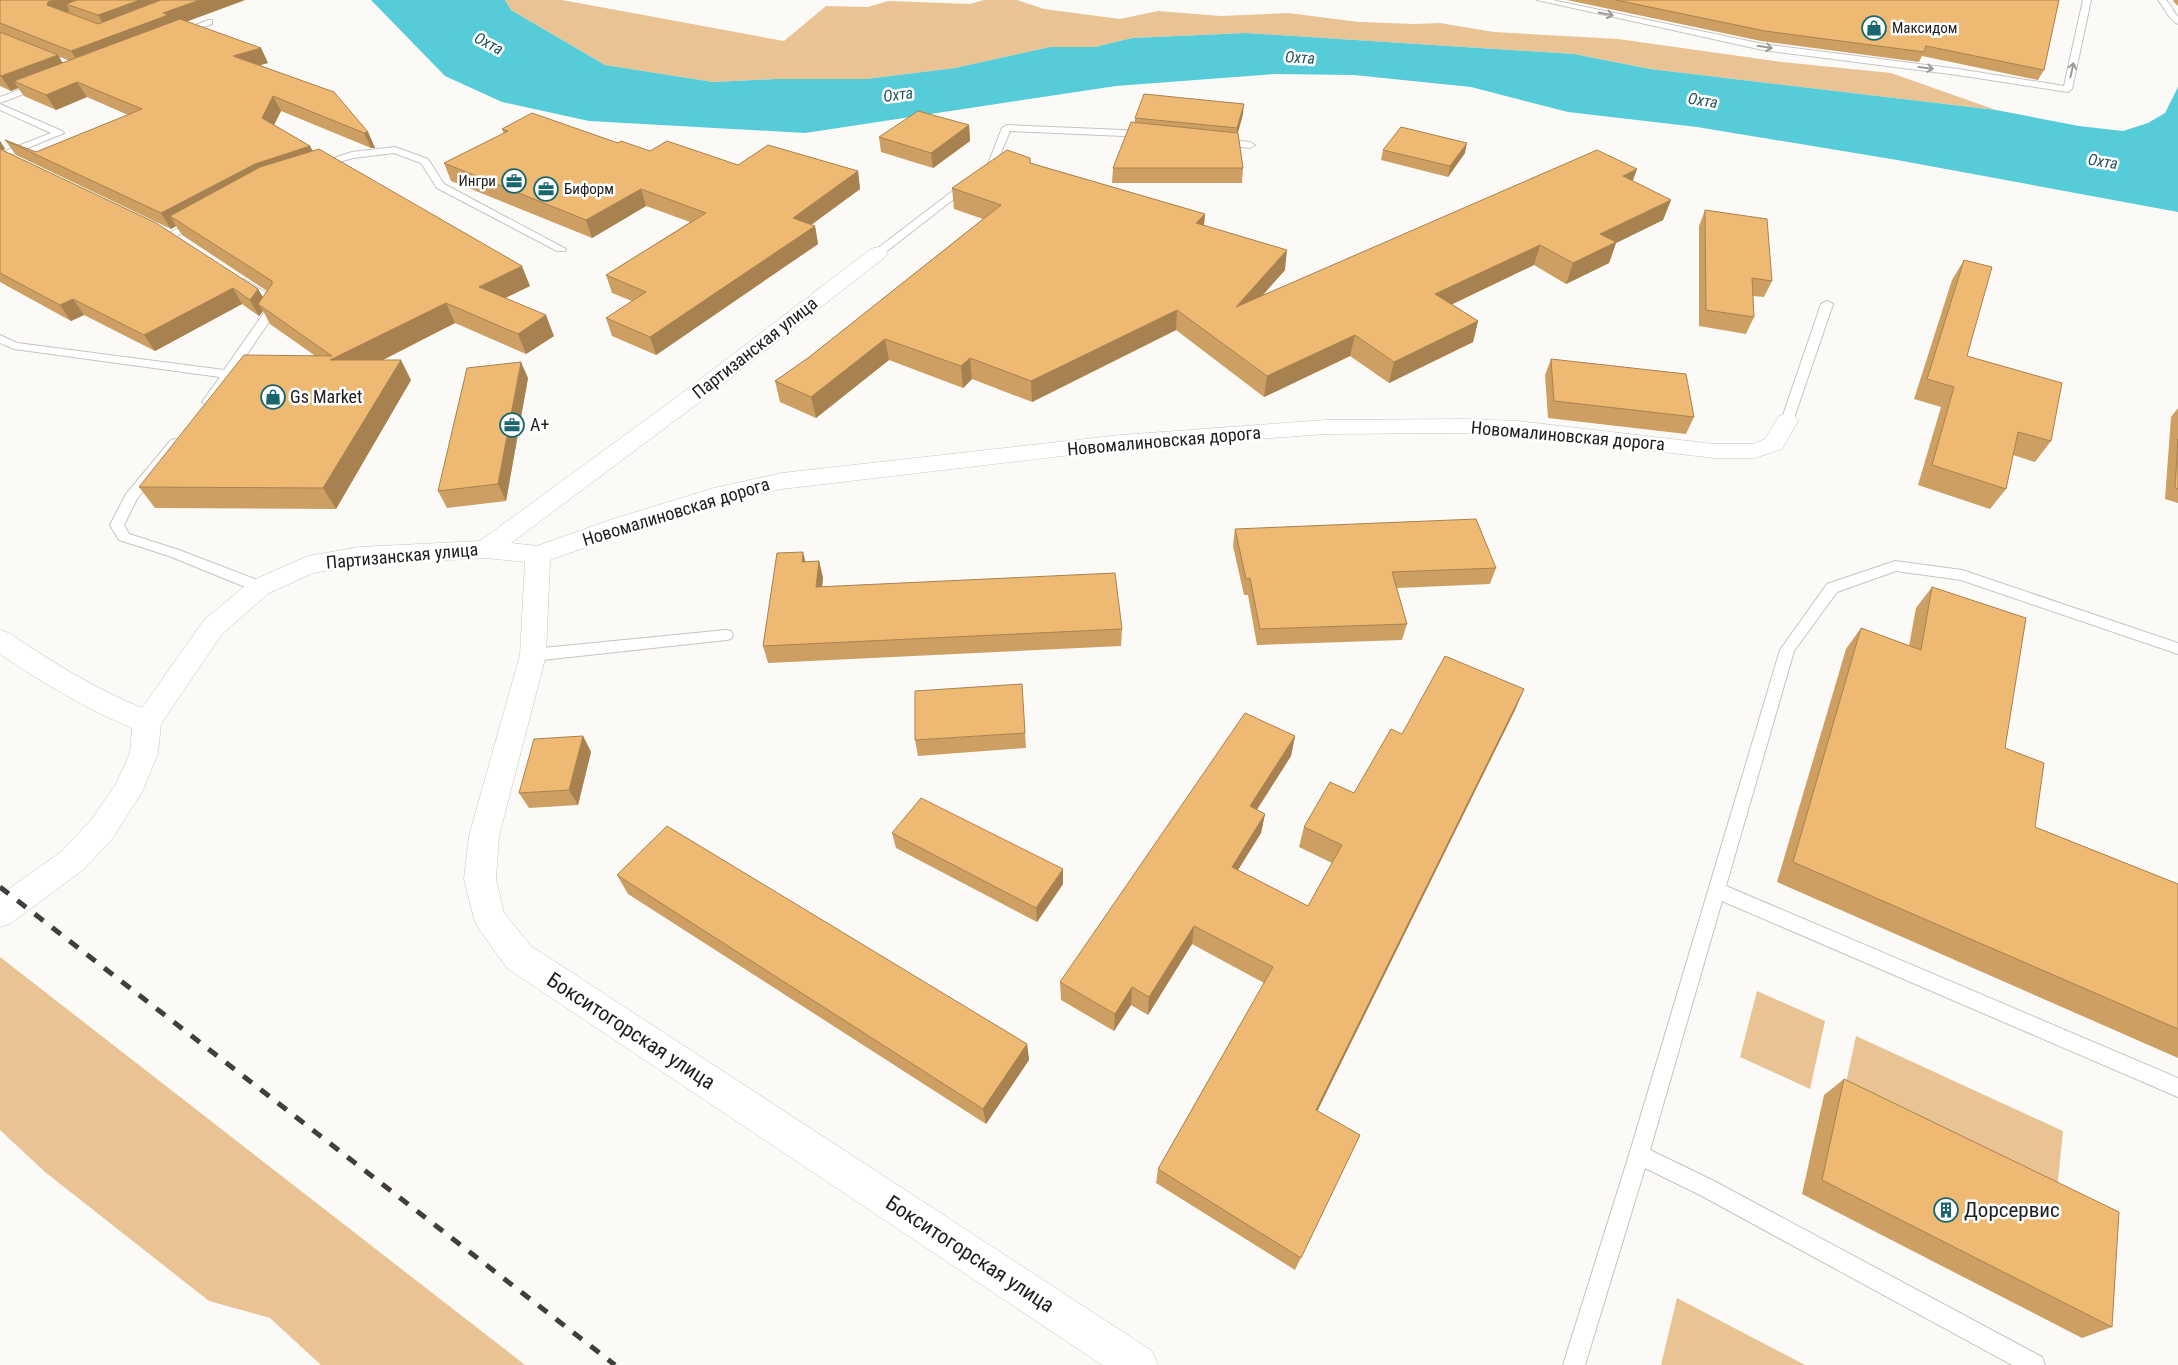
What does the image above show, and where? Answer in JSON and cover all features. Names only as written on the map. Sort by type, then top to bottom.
[{"type":"street","name":"Партизанская улица","points":[[0,913],[72,861],[102,829],[128,790],[144,753],[147,722],[212,627],[260,587],[308,565],[360,556],[486,549],[685,402],[878,253]]},
{"type":"street","name":"Новомалиновская дорога","points":[[538,555],[619,526],[722,494],[782,481],[1121,442],[1326,427],[1464,426],[1518,428],[1603,436],[1714,451],[1755,451],[1774,444],[1787,421]]},
{"type":"street","points":[[486,549],[538,555]]},
{"type":"street","name":"Бокситогорская улица","points":[[538,555],[532,655],[484,836],[480,879],[490,919],[519,956],[1138,1365]]},
{"type":"street","points":[[0,640],[59,680],[104,704],[147,722]]},
{"type":"lane","points":[[1541,0],[1763,47],[2068,88],[2087,0]]},
{"type":"lane","points":[[2162,0],[2170,8],[2170,13],[2178,22]]},
{"type":"lane","points":[[172,35],[209,22]]},
{"type":"lane","points":[[3,97],[44,84]]},
{"type":"lane","points":[[0,107],[58,133],[2,156]]},
{"type":"lane","points":[[878,253],[992,165],[1007,128],[1128,132],[1156,135]]},
{"type":"lane","points":[[1212,141],[1250,145]]},
{"type":"lane","points":[[310,167],[352,155],[395,150],[425,161],[440,186],[561,249]]},
{"type":"lane","points":[[2,156],[21,164]]},
{"type":"lane","points":[[170,235],[206,216]]},
{"type":"lane","points":[[202,409],[276,303],[234,276]]},
{"type":"lane","points":[[1787,421],[1828,304]]},
{"type":"lane","points":[[0,338],[14,346],[227,374]]},
{"type":"lane","points":[[184,431],[130,497],[117,525],[124,537],[174,553],[260,587]]},
{"type":"lane","points":[[1574,1365],[1639,1155],[1787,650],[1832,588],[1895,566],[1962,575],[2178,649]]},
{"type":"lane","points":[[532,655],[726,635]]},
{"type":"lane","points":[[1716,890],[2178,1088]]},
{"type":"lane","points":[[1639,1155],[1707,1188],[2034,1365]]},
{"type":"shaded area","points":[[505,0],[562,0],[784,41],[826,6],[868,7],[888,1],[970,4],[984,0],[1017,0],[1044,9],[1120,19],[1158,11],[1221,16],[1288,13],[1359,22],[1440,23],[1494,32],[1618,39],[1782,62],[1891,73],[1996,110],[1650,69],[1574,54],[1246,33],[1132,38],[1095,47],[1050,47],[955,68],[866,79],[776,79],[713,82],[605,65],[511,10]]},
{"type":"shaded area","points":[[0,957],[525,1365],[321,1365],[270,1318],[209,1301],[45,1172],[0,1130]]},
{"type":"shaded area","points":[[1757,991],[1825,1021],[1810,1089],[1740,1057]]},
{"type":"shaded area","points":[[1856,1036],[2063,1131],[2056,1200],[1843,1097]]},
{"type":"shaded area","points":[[1677,1298],[1805,1365],[1661,1365]]},
{"type":"water","name":"Охта","points":[[371,0],[505,0],[511,10],[605,65],[713,82],[776,79],[866,79],[955,68],[1050,47],[1095,47],[1132,38],[1246,33],[1574,54],[1650,69],[1996,110],[2079,126],[2123,131],[2148,123],[2165,113],[2178,87],[2178,212],[1897,160],[1697,127],[1568,112],[1471,87],[1354,75],[1274,74],[1116,86],[805,133],[589,121],[502,102],[445,76]]},
{"type":"building","points":[[0,0],[54,0],[48,2],[47,5],[98,24],[161,0],[200,0],[163,13],[168,15],[71,51],[0,23]]},
{"type":"building","points":[[77,0],[140,0],[98,15],[66,4]]},
{"type":"building","name":"Максидом","points":[[1616,0],[2059,0],[2044,70],[1926,46],[1924,52],[1765,31]]},
{"type":"building","points":[[180,19],[261,48],[233,56],[334,92],[368,132],[364,133],[273,96],[262,118],[310,146],[255,164],[161,213],[5,140],[36,152],[142,109],[77,82],[46,95],[14,81]]},
{"type":"building","points":[[0,32],[58,55],[1,76]]},
{"type":"building","points":[[1144,94],[1244,104],[1237,128],[1135,118]]},
{"type":"building","points":[[918,111],[969,125],[931,153],[879,137]]},
{"type":"building","points":[[532,113],[618,143],[621,141],[650,151],[667,141],[738,165],[768,145],[858,171],[793,218],[815,226],[650,337],[606,318],[646,292],[606,275],[706,213],[641,189],[586,220],[444,163],[508,131],[502,129]]},
{"type":"building","points":[[1131,122],[1238,133],[1243,168],[1113,168]]},
{"type":"building","points":[[1401,127],[1467,143],[1450,166],[1383,150]]},
{"type":"building","points":[[0,149],[156,223],[258,289],[250,300],[233,288],[144,335],[73,299],[60,305],[0,273]]},
{"type":"building","points":[[319,149],[522,266],[479,287],[546,315],[518,334],[446,303],[330,360],[401,360],[323,488],[139,487],[244,355],[332,356],[258,304],[272,284],[272,281],[170,216],[260,167]]},
{"type":"building","points":[[1007,150],[1030,158],[1030,163],[1205,214],[1196,223],[1287,250],[1236,307],[1597,150],[1637,169],[1623,176],[1671,200],[1600,234],[1616,242],[1573,263],[1540,245],[1435,294],[1478,321],[1394,362],[1355,335],[1267,376],[1177,310],[1031,381],[970,358],[961,366],[885,339],[811,397],[775,381],[808,358],[1001,205],[952,188]]},
{"type":"building","points":[[1705,210],[1767,219],[1772,281],[1752,278],[1754,317],[1706,310]]},
{"type":"building","points":[[1964,260],[1992,267],[1967,356],[2062,383],[2051,441],[2018,432],[2006,489],[1932,465],[1954,387],[1927,379]]},
{"type":"building","points":[[1551,359],[1686,374],[1694,417],[1554,401]]},
{"type":"building","points":[[521,362],[498,484],[438,491],[467,368]]},
{"type":"building","points":[[2178,439],[2178,489],[2175,488]]},
{"type":"building","points":[[1476,519],[1496,568],[1392,572],[1407,624],[1260,629],[1250,578],[1246,579],[1235,529]]},
{"type":"building","points":[[803,552],[802,562],[819,561],[816,587],[1115,573],[1122,629],[763,646],[777,553]]},
{"type":"building","points":[[1932,587],[2026,618],[2005,748],[2044,763],[2035,827],[2178,884],[2178,1029],[1793,862],[1861,628],[1921,650]]},
{"type":"building","points":[[1445,656],[1524,689],[1316,1110],[1360,1135],[1301,1258],[1158,1169],[1273,967],[1194,926],[1149,997],[1132,987],[1115,1014],[1060,982],[1245,713],[1295,736],[1250,806],[1265,814],[1232,867],[1308,906],[1342,845],[1304,827],[1330,782],[1354,793],[1391,729],[1402,734]]},
{"type":"building","points":[[1022,684],[1025,733],[915,740],[915,691]]},
{"type":"building","points":[[583,736],[569,790],[519,793],[534,739]]},
{"type":"building","points":[[921,798],[1063,869],[1036,908],[892,833]]},
{"type":"building","points":[[667,826],[1027,1044],[983,1109],[617,875]]},
{"type":"building","name":"Дорсервис","points":[[1844,1079],[2119,1212],[2112,1327],[1822,1180]]},
{"type":"railway","points":[[0,887],[615,1365]]},
{"type":"place","name":"Максидом","points":[[1874,28]]},
{"type":"place","name":"Ингри","points":[[514,181]]},
{"type":"place","name":"Биформ","points":[[546,189]]},
{"type":"place","name":"Gs Market","points":[[273,397]]},
{"type":"place","name":"А+","points":[[512,425]]},
{"type":"place","name":"Дорсервис","points":[[1946,1210]]}]
